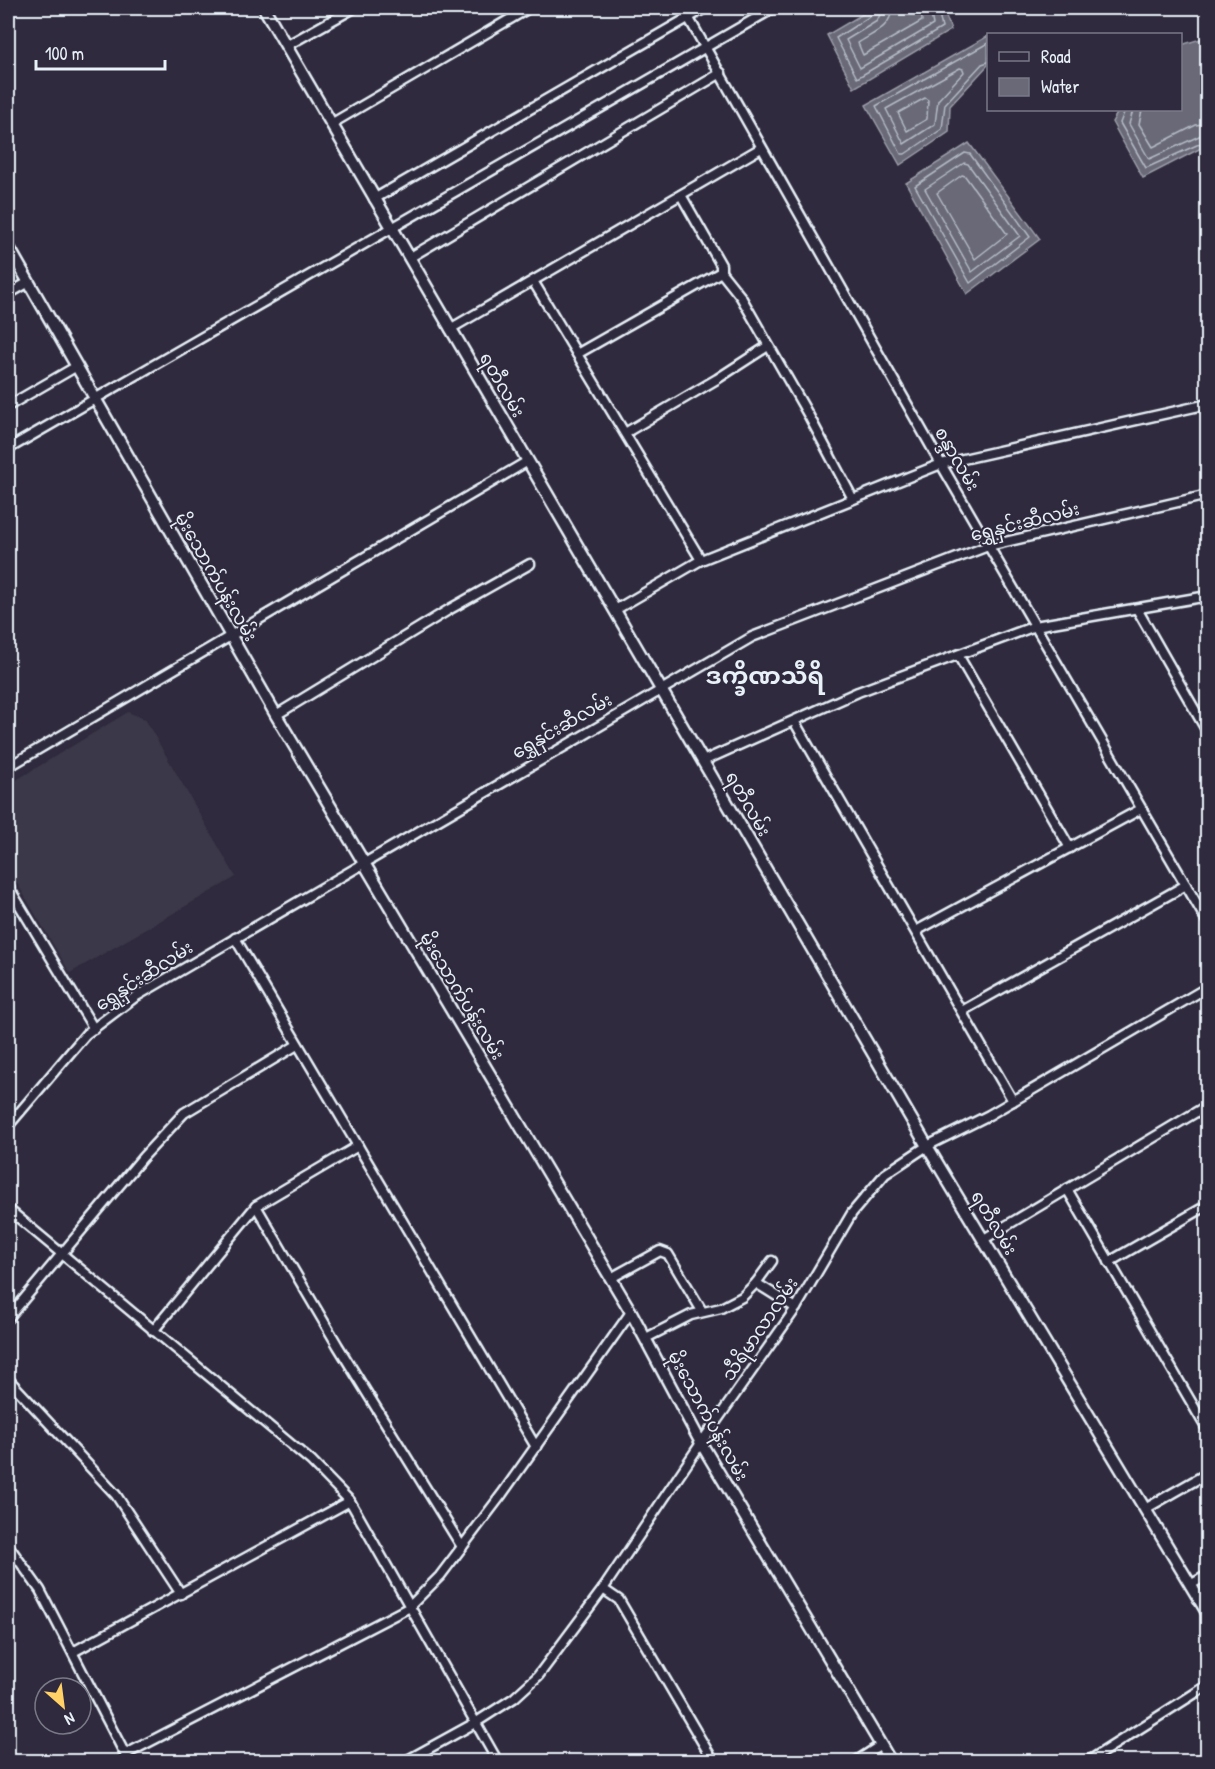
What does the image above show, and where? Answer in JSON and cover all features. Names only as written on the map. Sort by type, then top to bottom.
[{"type":"street","name":"ရတီလမ်း","points":[[264,8],[927,1146],[1208,1614]]},
{"type":"street","points":[[286,46],[354,8]]},
{"type":"street","points":[[331,124],[529,8]]},
{"type":"street","name":"စန္ဒာလမ်း","points":[[683,8],[941,465],[1208,923]]},
{"type":"street","points":[[374,198],[705,8]]},
{"type":"street","points":[[8,449],[774,8]]},
{"type":"street","points":[[409,258],[721,73]]},
{"type":"street","points":[[450,329],[761,148]]},
{"type":"street","points":[[681,195],[721,265],[720,272],[741,297],[853,499]]},
{"type":"street","name":"မိုးသောက်ပန်းလမ်း","points":[[8,246],[276,715],[631,1312],[701,1443],[891,1761]]},
{"type":"street","points":[[577,354],[720,272]]},
{"type":"street","points":[[533,281],[701,560]]},
{"type":"street","points":[[8,294],[29,282]]},
{"type":"street","points":[[625,433],[717,380],[768,346]]},
{"type":"street","points":[[8,406],[77,366]]},
{"type":"street","points":[[615,610],[701,560],[941,465],[1208,404]]},
{"type":"street","points":[[8,767],[528,461]]},
{"type":"street","name":"ရွှေနှင်းဆီလမ်း","points":[[8,1126],[94,1029],[135,997],[661,688],[752,637],[988,546],[1208,495]]},
{"type":"street","points":[[276,715],[450,609],[530,564]]},
{"type":"street","points":[[704,761],[858,692],[1035,626],[1208,596]]},
{"type":"street","points":[[1137,609],[1208,734]]},
{"type":"street","points":[[958,655],[1070,848]]},
{"type":"street","points":[[794,721],[1013,1101]]},
{"type":"street","points":[[916,931],[1141,809]]},
{"type":"street","points":[[962,1011],[1186,885]]},
{"type":"street","points":[[8,886],[94,1029]]},
{"type":"street","points":[[235,938],[536,1447]]},
{"type":"street","name":"သီရိမာလာလမ်း","points":[[404,1761],[475,1723],[514,1698],[538,1676],[603,1590],[701,1443],[796,1308],[852,1213],[885,1174],[927,1146],[1013,1101],[1208,987]]},
{"type":"street","points":[[8,1318],[184,1113],[297,1045]]},
{"type":"street","points":[[984,1239],[1208,1105]]},
{"type":"street","points":[[153,1330],[256,1206],[358,1146]]},
{"type":"street","points":[[1067,1189],[1208,1431]]},
{"type":"street","points":[[1109,1262],[1208,1205]]},
{"type":"street","points":[[256,1206],[338,1346],[462,1547]]},
{"type":"street","points":[[8,1209],[311,1461],[350,1502],[408,1608],[498,1761]]},
{"type":"street","points":[[611,1278],[660,1251],[668,1254],[702,1311]]},
{"type":"street","points":[[646,1338],[702,1311],[721,1308],[742,1297],[772,1262]]},
{"type":"street","points":[[756,1283],[796,1308]]},
{"type":"street","points":[[8,1545],[40,1590],[128,1758],[408,1608],[440,1576],[462,1547],[631,1312]]},
{"type":"street","points":[[8,1379],[116,1495],[181,1594]]},
{"type":"street","points":[[1145,1509],[1208,1473]]},
{"type":"street","points":[[73,1652],[350,1502]]},
{"type":"street","points":[[1190,1585],[1208,1575]]},
{"type":"street","points":[[603,1590],[619,1600],[714,1761]]},
{"type":"street","points":[[1087,1761],[1208,1685]]},
{"type":"street","points":[[855,1761],[881,1746]]},
{"type":"shaded area","points":[[128,712],[145,719],[236,877],[70,973],[8,868],[8,785]]},
{"type":"water","points":[[873,8],[943,8],[951,30],[854,88],[827,35]]},
{"type":"water","points":[[987,37],[987,66],[950,106],[949,132],[900,165],[866,105]]},
{"type":"water","points":[[1207,37],[1207,145],[1143,178],[1112,122],[1118,111],[1182,111],[1182,45]]},
{"type":"water","points":[[969,143],[1040,239],[967,294],[906,183]]},
{"type":"district","name":"ဒက္ခိဏသီရိ","points":[[765,676]]}]
